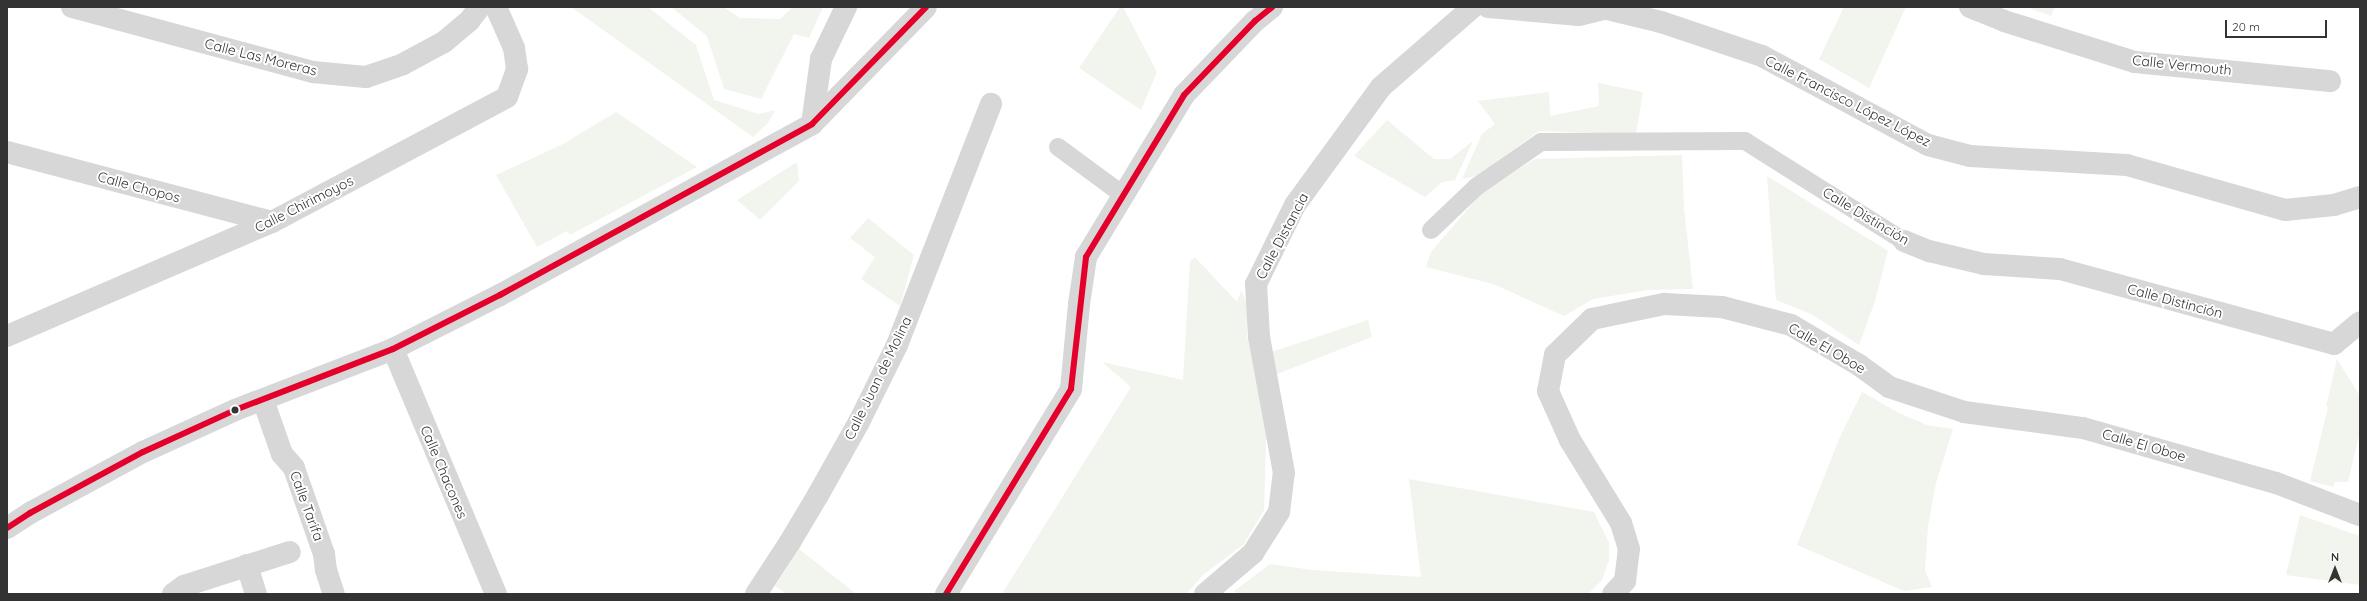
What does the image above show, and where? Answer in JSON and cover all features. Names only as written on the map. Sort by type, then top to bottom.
[{"type":"street","name":"Calle Las Moreras","points":[[72,7],[313,72],[366,77],[403,64],[444,42],[469,21],[480,7]]},
{"type":"street","name":"Calle Chirimoyos","points":[[7,336],[272,222],[507,97],[517,70],[514,48],[496,7]]},
{"type":"street","points":[[812,124],[821,59],[846,7]]},
{"type":"street","points":[[7,528],[30,513],[143,452],[235,410],[393,349],[500,295],[812,124],[926,7]]},
{"type":"street","points":[[946,594],[1071,389],[1079,304],[1086,257],[1184,95],[1255,21],[1272,7]]},
{"type":"street","name":"Calle Distancia","points":[[1205,594],[1253,553],[1279,512],[1284,473],[1259,337],[1256,284],[1295,205],[1381,86],[1474,7]]},
{"type":"street","points":[[1488,7],[1579,16],[1601,8]]},
{"type":"street","name":"Calle Vermouth","points":[[1970,7],[2004,21],[2135,62],[2330,81]]},
{"type":"street","name":"Calle Francisco López López","points":[[1601,8],[1661,22],[1762,56],[1928,144],[1970,156],[2127,165],[2285,210],[2334,205],[2360,197]]},
{"type":"street","name":"Calle Juan de Molina","points":[[756,594],[818,495],[858,422],[897,345],[991,104]]},
{"type":"street","name":"Calle Chopos","points":[[7,152],[272,222]]},
{"type":"street","name":"Calle Distinción","points":[[1904,241],[1929,251],[1984,264],[2060,269],[2334,344],[2360,322]]},
{"type":"street","name":"Calle El Oboe","points":[[1612,594],[1624,581],[1629,549],[1621,523],[1570,440],[1548,391],[1554,356],[1592,318],[1664,304],[1722,307],[1791,325],[1859,365],[1890,387],[1964,412],[2083,428],[2276,483],[2360,514]]},
{"type":"street","name":"Calle Chacones","points":[[393,349],[496,594]]},
{"type":"street","name":"Calle Tarifa","points":[[263,400],[282,454],[294,468],[324,554],[326,570],[334,594]]},
{"type":"street","points":[[173,594],[184,586],[290,552]]},
{"type":"street","points":[[247,565],[256,594]]},
{"type":"lane","name":"Calle Distinción","points":[[1430,230],[1476,187],[1541,142],[1745,141],[1904,241]]},
{"type":"lane","points":[[1058,147],[1124,195]]},
{"type":"shaded area","points":[[571,7],[648,7],[696,45],[714,100],[759,114],[775,110],[768,123],[753,137]]},
{"type":"shaded area","points":[[671,7],[723,7],[740,18],[780,19],[793,7],[823,7],[809,38],[794,34],[761,99],[724,89],[707,36]]},
{"type":"shaded area","points":[[1120,7],[1123,7],[1157,72],[1141,110],[1079,68]]},
{"type":"shaded area","points":[[1844,7],[1906,7],[1869,88],[1819,59]]},
{"type":"shaded area","points":[[2027,7],[2055,7],[2051,16]]},
{"type":"shaded area","points":[[1598,83],[1643,92],[1636,134],[1539,131],[1477,176],[1462,179],[1482,134],[1495,124],[1478,101],[1549,92],[1550,116],[1599,106]]},
{"type":"shaded area","points":[[616,112],[697,167],[570,235],[567,231],[537,247],[496,175],[563,144]]},
{"type":"shaded area","points":[[1387,120],[1434,159],[1450,159],[1473,141],[1455,180],[1442,182],[1425,197],[1354,156]]},
{"type":"shaded area","points":[[1682,155],[1684,208],[1693,289],[1647,290],[1593,299],[1564,316],[1493,284],[1426,267],[1431,252],[1486,188],[1535,159]]},
{"type":"shaded area","points":[[797,162],[799,181],[760,220],[737,200]]},
{"type":"shaded area","points":[[1767,176],[1888,251],[1875,301],[1859,345],[1811,314],[1776,300]]},
{"type":"shaded area","points":[[868,218],[914,255],[900,306],[861,279],[875,257],[850,238]]},
{"type":"shaded area","points":[[1195,257],[1237,302],[1241,291],[1247,303],[1247,336],[1267,411],[1264,510],[1244,544],[1204,574],[1186,594],[1002,594],[1131,387],[1102,362],[1183,380],[1190,261]]},
{"type":"shaded area","points":[[1368,320],[1372,337],[1277,374],[1271,352]]},
{"type":"shaded area","points":[[2337,359],[2360,396],[2360,431],[2348,482],[2335,482],[2333,487],[2310,481],[2328,407],[2326,407]]},
{"type":"shaded area","points":[[1862,392],[1899,413],[1927,425],[1953,429],[1936,483],[1928,526],[1925,571],[1932,587],[1904,591],[1797,545],[1839,439]]},
{"type":"shaded area","points":[[1409,479],[1594,512],[1609,543],[1609,560],[1602,580],[1588,594],[1237,594],[1234,591],[1270,564],[1312,570],[1421,577]]},
{"type":"shaded area","points":[[2300,515],[2360,536],[2360,585],[2286,575]]},
{"type":"shaded area","points":[[799,549],[857,594],[786,594],[775,586]]},
{"type":"transit line","points":[[7,528],[30,513],[143,452],[235,410],[393,349],[500,295],[812,124],[926,7]]},
{"type":"transit line","points":[[946,594],[1071,389],[1086,257],[1184,95],[1255,21],[1272,7]]}]
